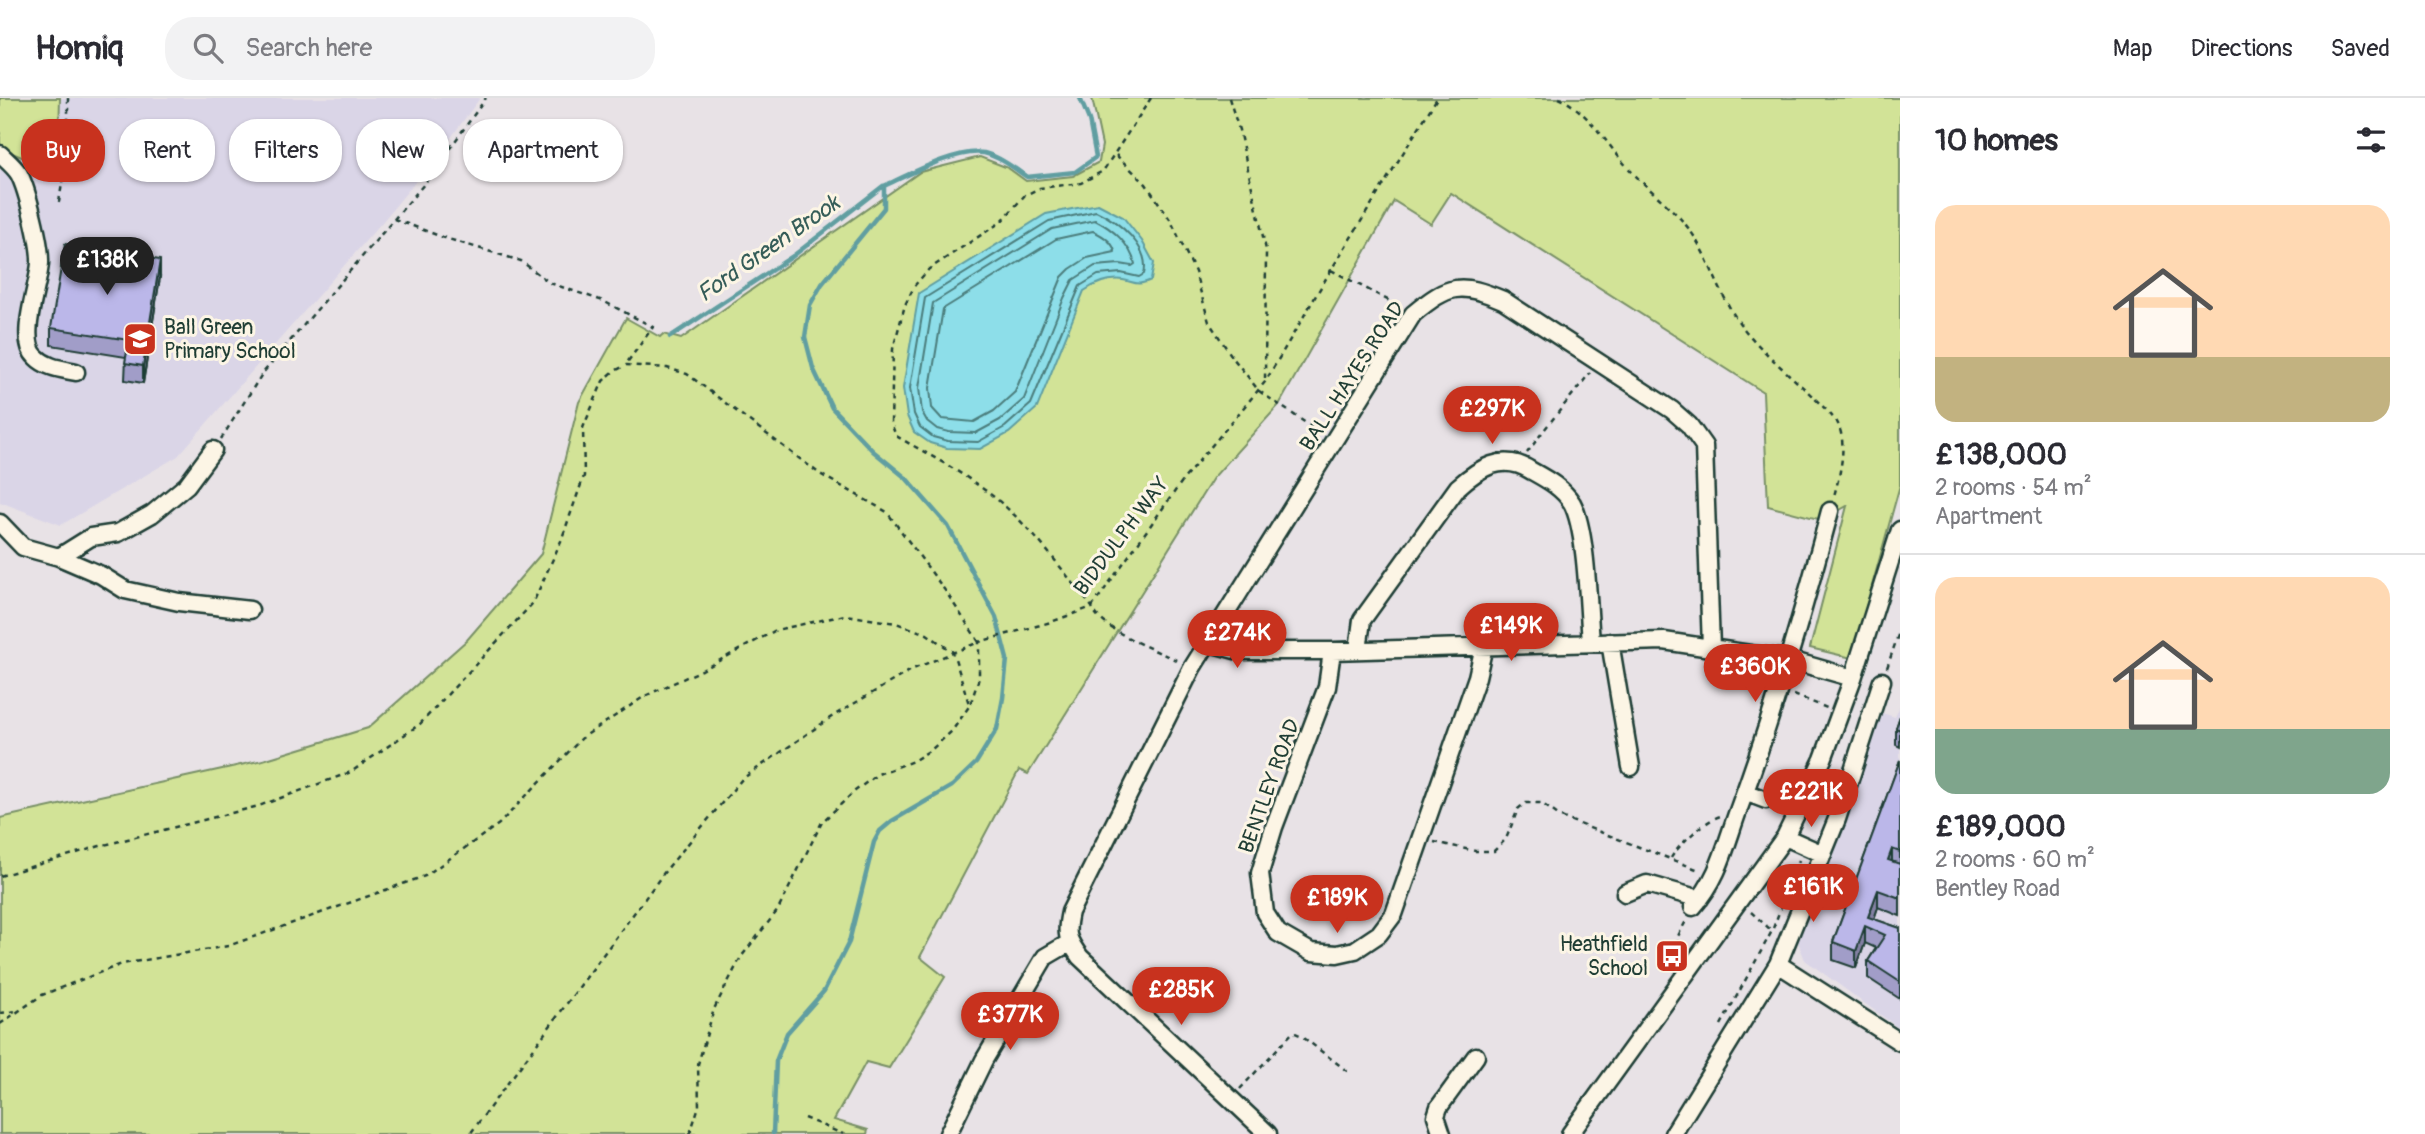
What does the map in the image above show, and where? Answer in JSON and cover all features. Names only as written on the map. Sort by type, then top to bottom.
[{"type":"street","points":[[0,154],[18,173],[34,225],[40,261],[28,343],[35,357],[43,362],[52,367],[76,372]]},
{"type":"street","name":"BALL HAYES ROAD","points":[[1069,943],[1066,929],[1070,912],[1192,668],[1413,314],[1436,295],[1450,290],[1466,289],[1503,300],[1672,410],[1689,425],[1703,446],[1711,648]]},
{"type":"street","points":[[60,557],[92,537],[118,533],[152,514],[187,485],[214,450]]},
{"type":"street","points":[[1358,650],[1362,620],[1458,487],[1476,470],[1490,464],[1520,464],[1557,486],[1571,502],[1580,523],[1591,642]]},
{"type":"street","points":[[1625,893],[1647,884],[1697,903],[1715,877],[1790,660],[1830,511]]},
{"type":"street","points":[[0,523],[23,547],[60,557],[125,590],[179,602],[250,610]]},
{"type":"street","points":[[1570,1134],[1784,837],[1823,759],[1853,678],[1900,530]]},
{"type":"street","points":[[1209,643],[1238,651],[1332,651],[1664,641],[1790,660],[1853,678]]},
{"type":"street","points":[[1610,642],[1631,767]]},
{"type":"street","name":"BENTLEY ROAD","points":[[1332,651],[1327,687],[1260,873],[1265,913],[1279,933],[1311,952],[1336,954],[1355,950],[1379,934],[1394,914],[1477,677],[1484,646]]},
{"type":"street","points":[[1673,1134],[1778,964],[1837,819],[1882,681]]},
{"type":"street","points":[[1745,792],[1766,800]]},
{"type":"street","points":[[1784,837],[1823,854]]},
{"type":"street","points":[[948,1134],[984,1060],[1045,957],[1069,943],[1080,957],[1268,1134]]},
{"type":"street","points":[[1778,964],[1900,1042]]},
{"type":"street","points":[[1442,1134],[1436,1116],[1439,1107],[1476,1056]]},
{"type":"path","points":[[59,202],[68,147],[68,98]]},
{"type":"path","points":[[214,450],[262,374],[425,183],[486,98]]},
{"type":"path","points":[[1151,98],[1103,171],[1081,183],[1040,188],[1025,195],[1001,222],[929,269],[915,285],[905,305],[893,349],[891,423],[896,436],[980,486],[1014,515],[1092,607],[1095,615],[1114,629],[1192,668]]},
{"type":"path","points":[[1229,98],[1239,130],[1266,250],[1265,382]]},
{"type":"path","name":"BIDDULPH WAY","points":[[470,1134],[666,870],[742,779],[833,716],[913,669],[979,642],[1051,622],[1092,607],[1183,480],[1259,391],[1437,98]]},
{"type":"path","points":[[1559,98],[1590,122],[1631,172],[1686,225],[1699,244],[1732,313],[1749,336],[1837,422],[1842,439],[1840,474],[1830,511]]},
{"type":"path","points":[[1115,154],[1146,184],[1171,221],[1195,272],[1209,323],[1259,391],[1334,442]]},
{"type":"path","points":[[0,876],[100,846],[259,806],[351,772],[420,724],[533,603],[561,541],[584,476],[583,428],[593,400],[603,381],[624,366],[653,327],[603,301],[550,283],[521,261],[445,239],[394,219]]},
{"type":"path","points":[[1331,270],[1413,314]]},
{"type":"path","points":[[1520,464],[1599,363]]},
{"type":"path","points":[[624,366],[667,368],[687,374],[820,474],[887,512],[979,642],[979,678],[970,705],[951,731],[932,749],[913,761],[878,775],[855,791],[822,821],[778,910],[741,957],[714,1009],[698,1064],[699,1106],[690,1134]]},
{"type":"path","points":[[0,1024],[41,995],[122,964],[228,946],[425,876],[499,824],[582,738],[645,696],[702,670],[776,630],[845,615],[896,623],[927,634],[953,652],[970,705]]},
{"type":"path","points":[[1882,681],[1900,629]]},
{"type":"path","points":[[1780,689],[1840,713]]},
{"type":"path","points":[[1421,836],[1443,846],[1494,851],[1506,839],[1518,809],[1525,803],[1541,803],[1561,817],[1715,877]]},
{"type":"path","points":[[1671,858],[1675,851],[1717,816],[1736,816]]},
{"type":"path","points":[[1717,1031],[1772,930],[1804,846]]},
{"type":"path","points":[[1738,901],[1786,942]]},
{"type":"path","points":[[1684,976],[1677,939],[1697,903]]},
{"type":"path","points":[[0,1013],[19,1010]]},
{"type":"path","points":[[1231,1100],[1293,1032],[1351,1074]]},
{"type":"path","points":[[804,1118],[843,1134]]},
{"type":"shaded area","name":"Ball Green Primary School","points":[[58,98],[480,98],[449,140],[449,119],[356,119],[356,182],[415,182],[178,456],[61,525],[0,502],[0,148],[21,130],[21,182],[105,182],[105,119],[34,119]]},
{"type":"shaded area","points":[[1900,706],[1900,1029],[1805,960],[1798,942],[1879,712],[1895,717]]},
{"type":"green space","points":[[0,98],[60,98],[59,119],[21,119],[21,157],[0,148]]},
{"type":"green space","points":[[1092,98],[1900,98],[1900,485],[1852,658],[1810,648],[1847,506],[1822,520],[1768,506],[1763,392],[1451,193],[1431,224],[1394,201],[1279,405],[1213,478],[1028,774],[1019,770],[920,957],[945,977],[889,1068],[866,1062],[834,1120],[868,1130],[867,1134],[0,1134],[0,818],[263,760],[368,728],[467,640],[541,554],[579,402],[626,318],[660,337],[663,334],[681,339],[920,172],[980,157],[1008,168],[1026,181],[1073,176],[1099,162],[1102,145]]},
{"type":"water","points":[[1098,204],[1123,217],[1142,241],[1154,263],[1151,280],[1134,283],[1107,280],[1084,291],[1037,408],[1009,433],[980,449],[947,448],[930,443],[914,432],[907,416],[903,388],[919,293],[1046,214]]},
{"type":"building","points":[[65,244],[160,260],[143,366],[125,363],[129,340],[51,328]]},
{"type":"building","points":[[1900,760],[1900,852],[1892,849],[1888,860],[1900,864],[1900,898],[1878,890],[1868,917],[1900,928],[1900,982],[1868,961],[1885,935],[1865,926],[1856,951],[1833,942]]},
{"type":"waterway","name":"Ford Green Brook","points":[[773,1134],[776,1061],[787,1033],[824,991],[849,942],[874,842],[880,831],[892,821],[952,786],[976,763],[997,729],[1007,659],[996,617],[948,526],[906,478],[873,451],[832,408],[813,368],[805,337],[810,305],[822,284],[884,208],[884,186],[961,154],[984,153],[996,157],[1027,177],[1075,172],[1096,157],[1089,120],[1080,98]]},
{"type":"waterway","name":"Ford Green Brook","points":[[670,337],[793,256],[883,186]]},
{"type":"place","name":"Ball Green Primary School","points":[[140,339]]},
{"type":"place","name":"Heathfield School","points":[[1672,956]]}]
